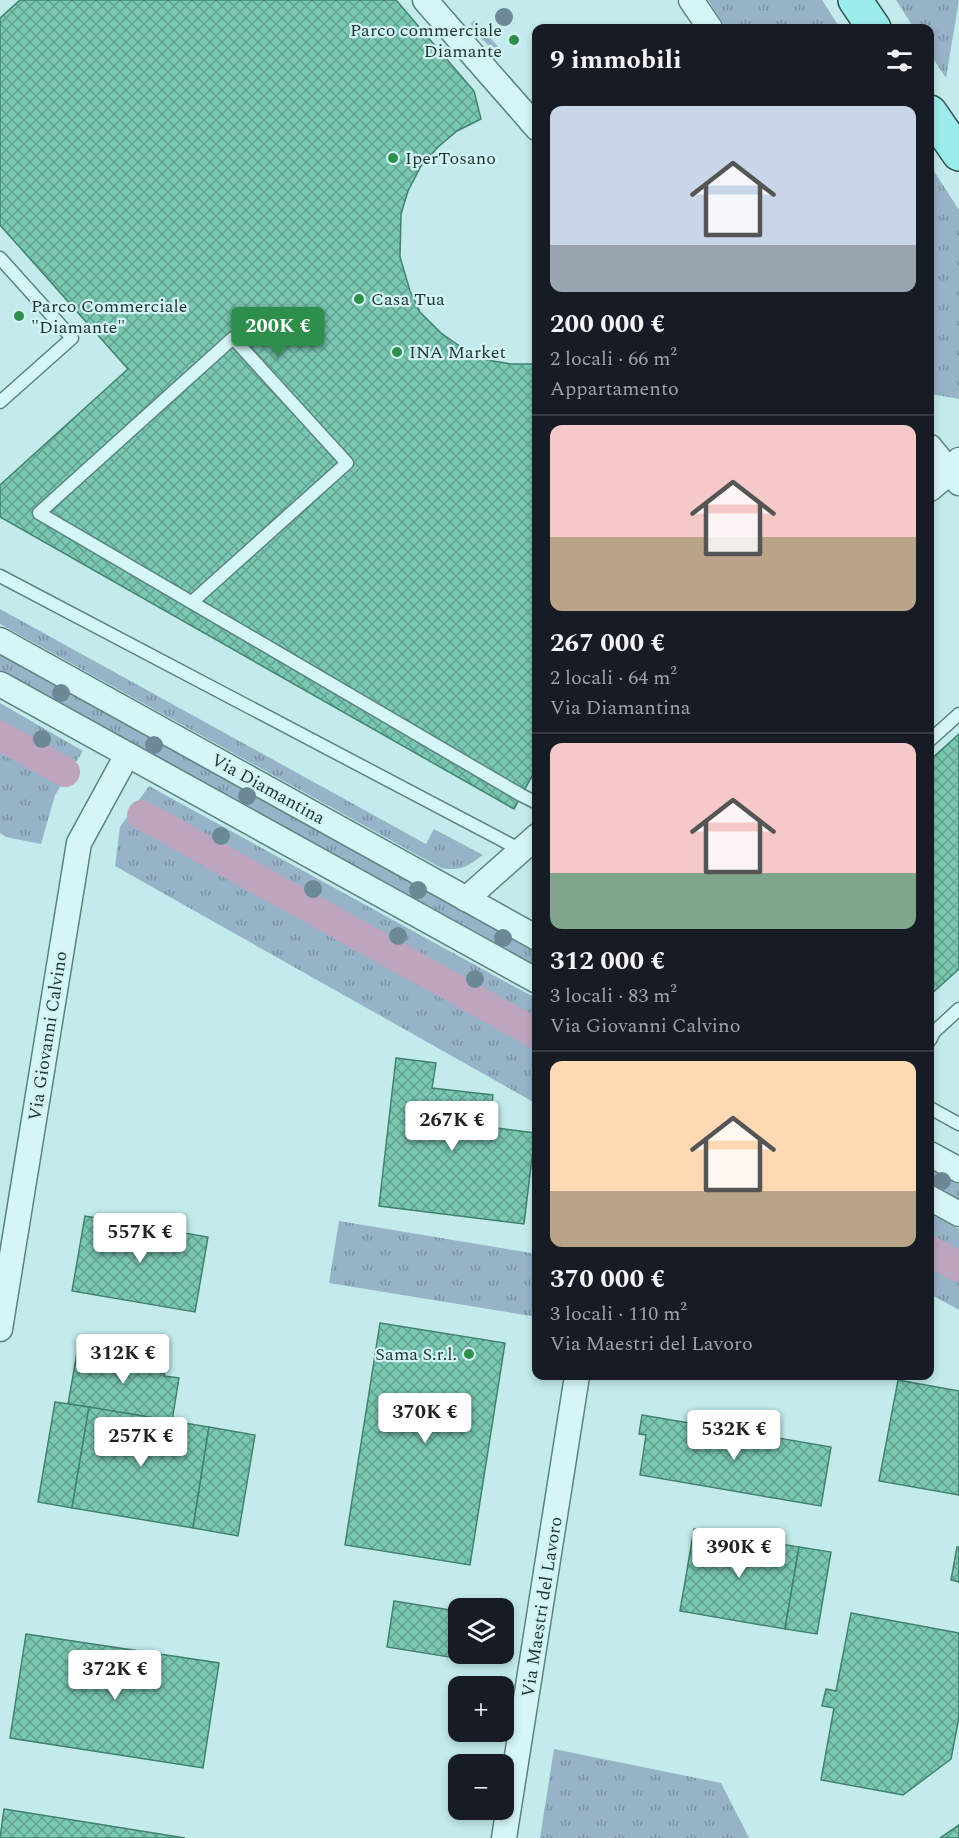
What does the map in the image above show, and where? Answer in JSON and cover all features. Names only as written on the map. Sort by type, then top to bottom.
[{"type":"main road","points":[[855,0],[871,24]]},
{"type":"main road","points":[[934,118],[959,154]]},
{"type":"street","points":[[425,0],[532,122]]},
{"type":"street","points":[[692,0],[707,24]]},
{"type":"street","points":[[934,451],[957,471],[934,486]]},
{"type":"street","name":"Via Diamantina","points":[[0,640],[532,935]]},
{"type":"street","points":[[0,684],[532,978]]},
{"type":"street","name":"Via Giovanni Calvino","points":[[0,1329],[79,843],[127,755]]},
{"type":"street","points":[[466,899],[529,843]]},
{"type":"street","points":[[934,1156],[959,1170]]},
{"type":"street","points":[[934,1200],[959,1214]]},
{"type":"street","name":"Via Maestri del Lavoro","points":[[504,1838],[576,1380]]},
{"type":"lane","points":[[0,258],[72,338],[0,402]]},
{"type":"lane","points":[[192,602],[347,463],[233,338],[39,513],[532,800]]},
{"type":"lane","points":[[0,576],[529,843]]},
{"type":"lane","points":[[934,736],[959,714]]},
{"type":"lane","points":[[934,1032],[959,1009]]},
{"type":"lane","points":[[934,1110],[959,1124]]},
{"type":"green space","points":[[708,0],[822,0],[837,24],[723,24]]},
{"type":"green space","points":[[896,0],[959,0],[946,78],[934,60],[934,24],[911,24]]},
{"type":"green space","points":[[474,20],[502,51],[494,52],[473,29],[471,24]]},
{"type":"green space","points":[[934,171],[959,210],[959,399],[934,395]]},
{"type":"green space","points":[[0,609],[426,844],[434,829],[483,855],[464,867],[441,868],[0,624]]},
{"type":"green space","points":[[0,655],[532,948],[532,963],[0,670]]},
{"type":"green space","points":[[0,703],[83,751],[55,795],[41,844],[6,837],[0,833]]},
{"type":"green space","points":[[149,786],[532,996],[532,1101],[115,866],[120,827]]},
{"type":"green space","points":[[934,1170],[959,1184],[959,1199],[934,1185]]},
{"type":"green space","points":[[934,1215],[959,1229],[959,1310],[934,1296]]},
{"type":"green space","points":[[339,1221],[532,1253],[532,1316],[329,1283]]},
{"type":"green space","points":[[554,1749],[721,1783],[749,1838],[540,1838]]},
{"type":"building","points":[[20,0],[396,0],[474,91],[481,119],[457,131],[438,147],[421,166],[408,191],[401,214],[400,257],[410,291],[420,312],[441,333],[464,349],[487,360],[511,364],[532,364],[532,776],[514,809],[0,517],[0,485],[128,369],[0,225],[0,18]]},
{"type":"building","points":[[959,734],[959,969],[934,991],[934,756]]},
{"type":"building","points":[[396,1058],[436,1063],[432,1088],[493,1095],[489,1127],[532,1133],[532,1158],[524,1224],[379,1206]]},
{"type":"building","points":[[85,1216],[208,1237],[195,1312],[72,1291]]},
{"type":"building","points":[[380,1323],[505,1343],[470,1565],[345,1545]]},
{"type":"building","points":[[78,1347],[166,1363],[164,1376],[179,1378],[172,1421],[68,1404]]},
{"type":"building","points":[[898,1380],[959,1391],[959,1495],[879,1481]]},
{"type":"building","points":[[55,1402],[89,1407],[72,1508],[38,1502]]},
{"type":"building","points":[[89,1407],[209,1427],[193,1528],[72,1508]]},
{"type":"building","points":[[642,1415],[831,1447],[821,1506],[640,1475],[646,1435],[639,1434]]},
{"type":"building","points":[[209,1427],[255,1435],[238,1536],[193,1528]]},
{"type":"building","points":[[694,1529],[799,1547],[785,1629],[680,1611]]},
{"type":"building","points":[[799,1547],[831,1552],[817,1634],[785,1629]]},
{"type":"building","points":[[957,1547],[959,1547],[959,1582],[951,1580]]},
{"type":"building","points":[[394,1601],[448,1610],[448,1657],[387,1647]]},
{"type":"building","points":[[851,1613],[959,1633],[959,1717],[951,1759],[903,1795],[821,1780],[834,1708],[822,1706],[826,1689],[836,1691]]},
{"type":"building","points":[[26,1634],[219,1663],[203,1768],[10,1738]]},
{"type":"building","points":[[4,1809],[185,1838],[0,1838]]},
{"type":"building","points":[[959,1825],[959,1838],[940,1838]]},
{"type":"waterway","points":[[0,736],[65,772]]},
{"type":"waterway","points":[[142,815],[532,1031]]},
{"type":"waterway","points":[[934,1253],[959,1267]]},
{"type":"place","name":"Parco commerciale Diamante","points":[[514,40]]},
{"type":"place","name":"IperTosano","points":[[393,158]]},
{"type":"place","name":"Casa Tua","points":[[359,299]]},
{"type":"place","name":"Parco Commerciale \"Diamante\"","points":[[19,316]]},
{"type":"place","name":"INA Market","points":[[397,352]]},
{"type":"place","name":"Sama S.r.l.","points":[[469,1354]]}]
